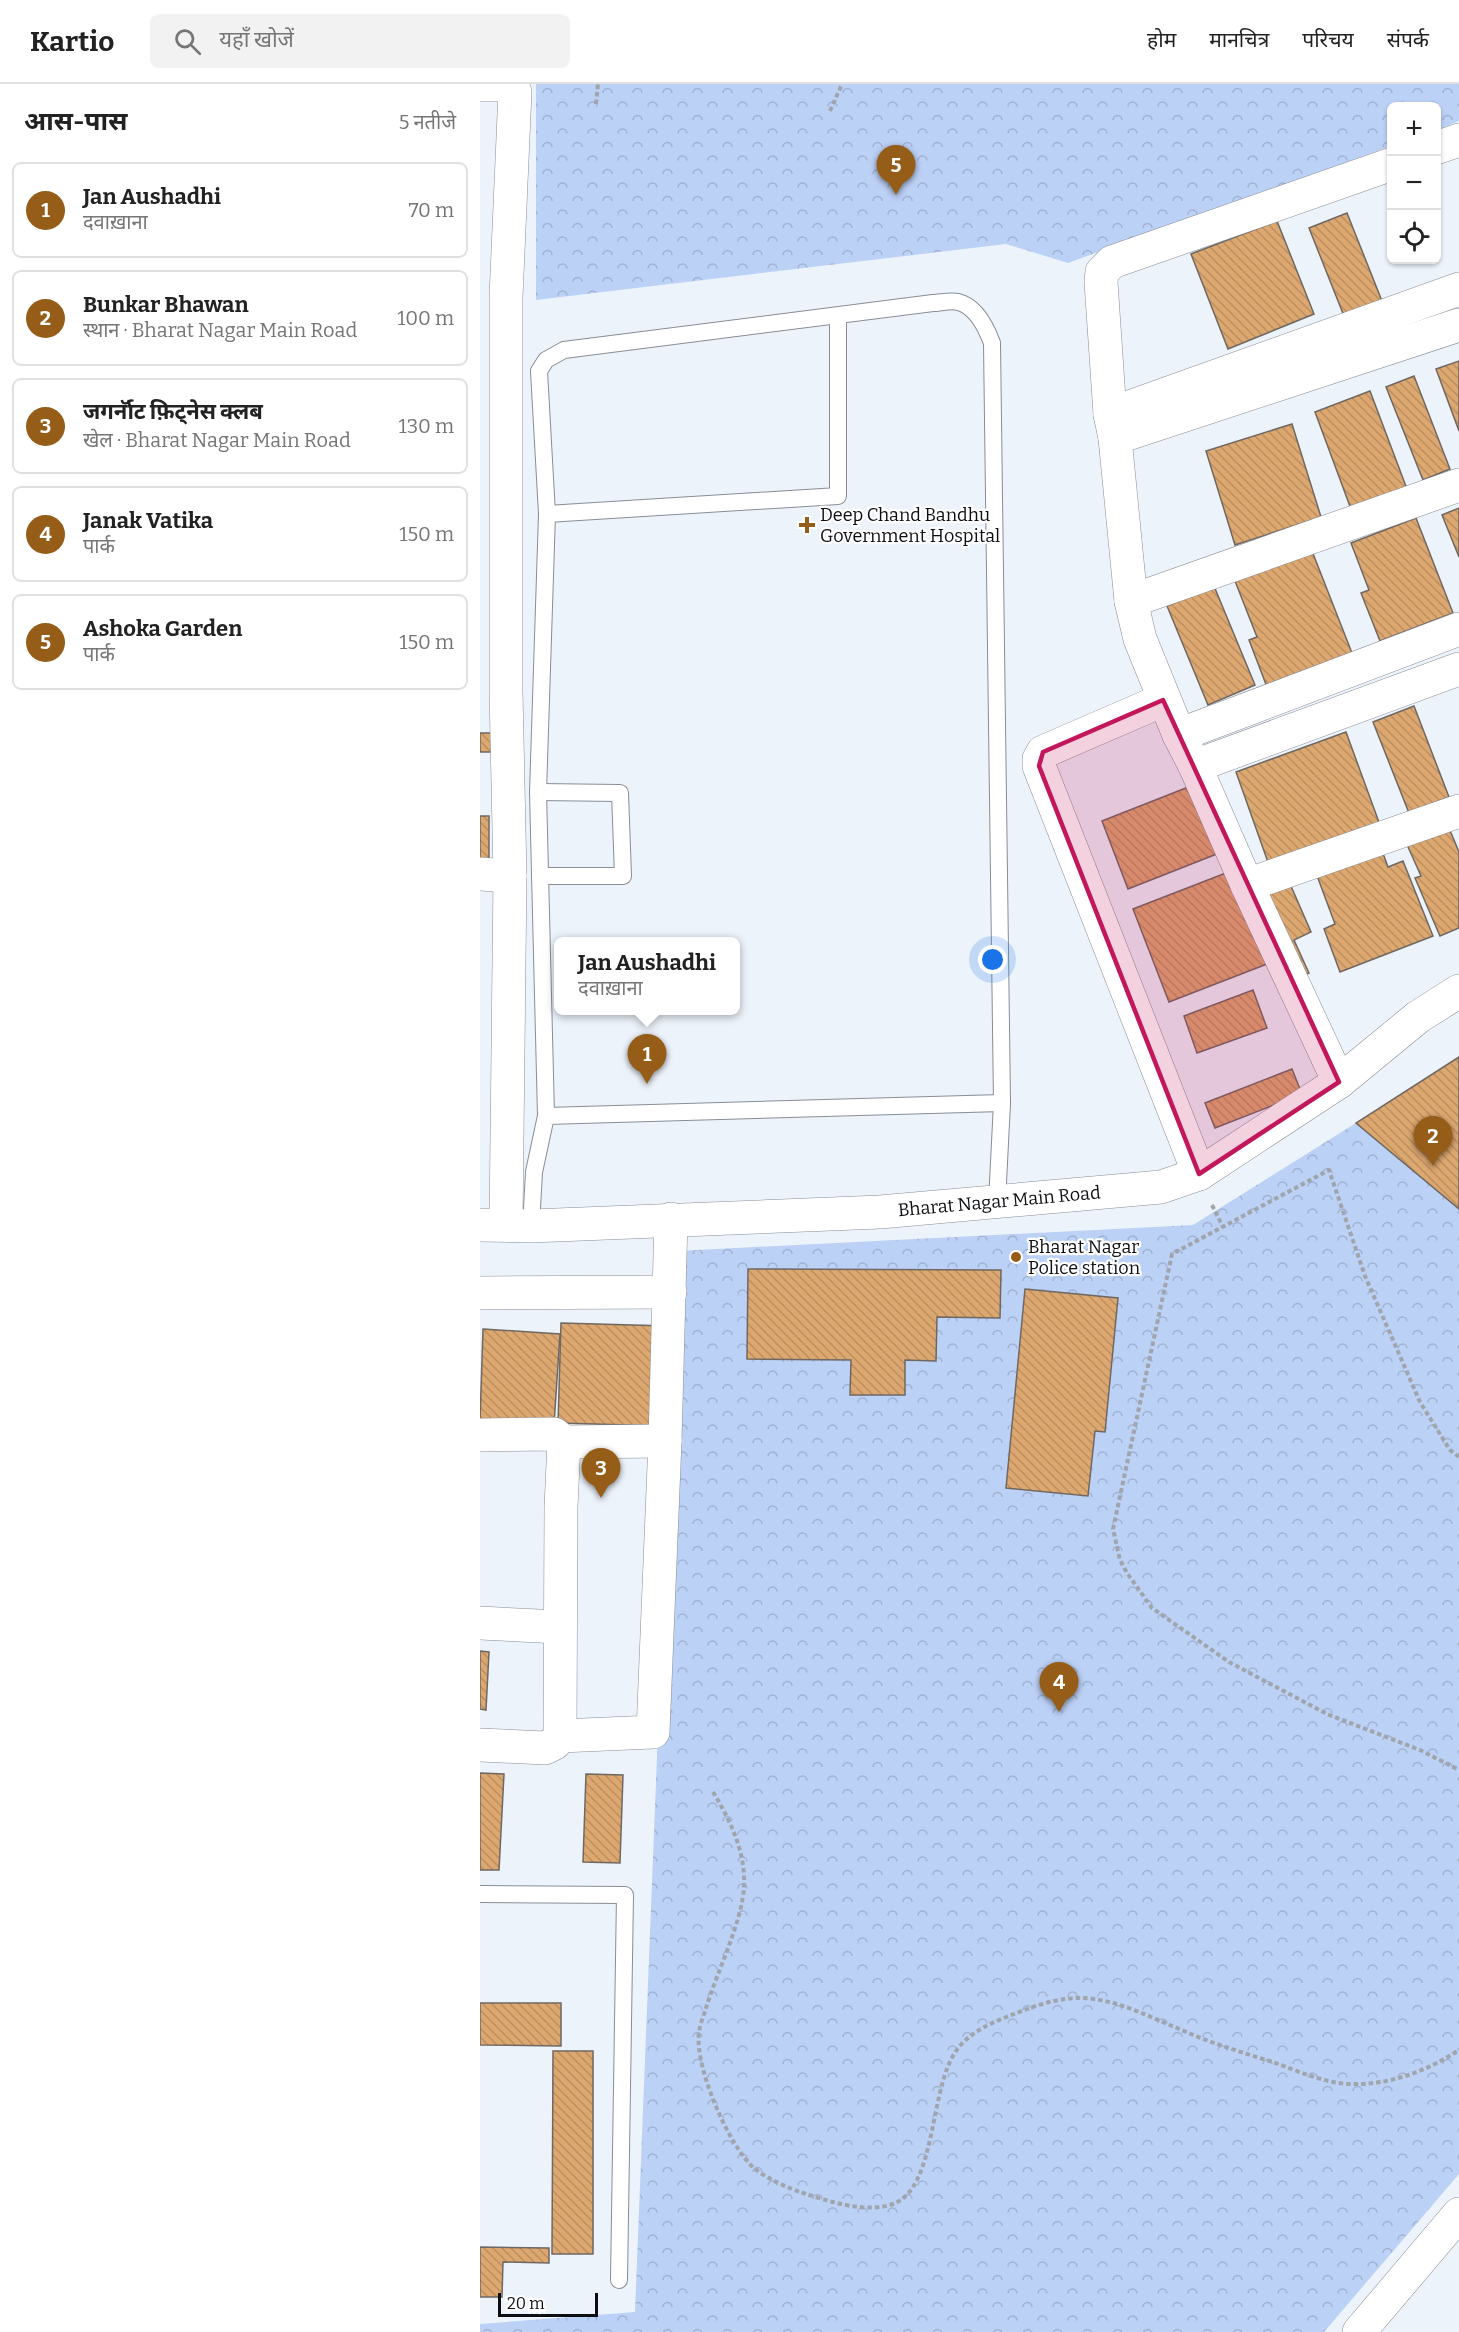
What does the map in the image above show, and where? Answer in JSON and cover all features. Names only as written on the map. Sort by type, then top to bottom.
[{"type":"street","points":[[480,85],[507,85],[513,87],[515,92],[493,297],[493,691],[510,875],[493,1167],[506,1225]]},
{"type":"street","points":[[1441,147],[1459,140]]},
{"type":"street","points":[[1339,1082],[1163,700],[1140,639],[1131,601],[1112,426],[1101,282],[1102,272],[1112,262],[1387,166]]},
{"type":"street","points":[[1112,426],[1459,289]]},
{"type":"street","points":[[1112,426],[1459,325]]},
{"type":"street","points":[[1131,601],[1459,485]]},
{"type":"street","points":[[1179,735],[1459,629]]},
{"type":"street","points":[[1195,766],[1459,669]]},
{"type":"street","points":[[1163,700],[1043,752],[1039,759],[1039,766],[1199,1174]]},
{"type":"street","points":[[1247,885],[1459,811]]},
{"type":"street","name":"Bharat Nagar Main Road","points":[[506,1225],[880,1212],[1161,1187],[1199,1174],[1339,1082],[1418,1017],[1459,992]]},
{"type":"street","points":[[560,1736],[652,1732],[665,1441],[671,1219]]},
{"type":"street","points":[[480,1293],[669,1292]]},
{"type":"street","points":[[480,1435],[554,1434],[564,1442],[665,1441]]},
{"type":"street","points":[[480,1745],[545,1748],[555,1743],[560,1736],[561,1508],[564,1442]]},
{"type":"street","points":[[480,1623],[560,1627]]},
{"type":"street","points":[[1359,2332],[1459,2214]]},
{"type":"lane","points":[[506,1225],[534,1172],[546,1116],[510,875],[538,792],[547,514],[539,370],[546,360],[564,350],[958,302],[974,311],[986,327],[992,343],[1002,1103],[997,1202]]},
{"type":"lane","points":[[547,514],[838,496],[838,316]]},
{"type":"lane","points":[[510,875],[623,876],[621,793],[538,792]]},
{"type":"lane","points":[[546,1116],[1002,1103]]},
{"type":"lane","points":[[480,1894],[625,1895],[619,2280]]},
{"type":"path","points":[[596,104],[598,84]]},
{"type":"path","points":[[830,111],[842,84]]},
{"type":"path","points":[[1459,1457],[1450,1450],[1419,1402],[1365,1276],[1329,1170],[1172,1254],[1113,1529],[1120,1560],[1127,1573],[1152,1608],[1229,1662],[1327,1714],[1420,1750],[1459,1770]]},
{"type":"path","points":[[713,1792],[731,1822],[740,1850],[744,1886],[738,1918],[717,1973],[699,2032],[700,2061],[735,2146],[756,2170],[787,2187],[815,2197],[855,2206],[884,2207],[900,2201],[913,2190],[918,2178],[929,2141],[942,2079],[956,2051],[972,2034],[998,2020],[1052,2001],[1092,1999],[1120,2005],[1208,2041],[1333,2082],[1367,2084],[1415,2074],[1459,2050]]},
{"type":"highlighted area","points":[[1163,700],[1339,1082],[1199,1174],[1039,766],[1043,752]]},
{"type":"green space","points":[[536,84],[1459,84],[1459,121],[1441,128],[1441,102],[1387,102],[1387,147],[1068,263],[1006,244],[536,300]]},
{"type":"green space","points":[[1356,1123],[1459,1209],[1459,2174],[1324,2332],[480,2332],[480,2324],[635,2312],[677,1251],[1193,1225]]},
{"type":"building","points":[[1347,213],[1382,301],[1344,316],[1309,228]]},
{"type":"building","points":[[1277,221],[1314,314],[1228,349],[1191,254]]},
{"type":"building","points":[[1459,361],[1459,431],[1436,369]]},
{"type":"building","points":[[1414,376],[1450,469],[1423,480],[1386,387]]},
{"type":"building","points":[[1370,391],[1407,489],[1351,509],[1315,412]]},
{"type":"building","points":[[1292,424],[1321,517],[1235,545],[1206,451]]},
{"type":"building","points":[[1459,508],[1459,557],[1442,515]]},
{"type":"building","points":[[1416,518],[1453,613],[1380,641],[1361,593],[1369,590],[1351,543]]},
{"type":"building","points":[[1312,551],[1352,653],[1267,687],[1249,640],[1257,637],[1235,581]]},
{"type":"building","points":[[1214,586],[1255,685],[1208,705],[1167,606]]},
{"type":"building","points":[[1414,706],[1449,797],[1409,813],[1373,722]]},
{"type":"building","points":[[1346,732],[1380,825],[1269,865],[1236,772]]},
{"type":"building","points":[[480,733],[492,733],[491,752],[480,752]]},
{"type":"building","points":[[1201,782],[1227,850],[1128,889],[1102,821]]},
{"type":"building","points":[[480,816],[489,816],[489,860],[480,860]]},
{"type":"building","points":[[1446,821],[1459,852],[1459,928],[1440,936],[1415,878],[1421,876],[1404,838]]},
{"type":"building","points":[[1381,848],[1388,867],[1403,861],[1433,936],[1340,972],[1324,929],[1335,924],[1316,873]]},
{"type":"building","points":[[1231,871],[1267,964],[1169,1002],[1133,909]]},
{"type":"building","points":[[1287,877],[1311,932],[1294,940],[1309,973],[1293,980],[1259,888]]},
{"type":"building","points":[[1253,990],[1267,1028],[1197,1053],[1184,1016]]},
{"type":"building","points":[[1459,1057],[1459,1209],[1356,1123]]},
{"type":"building","points":[[1292,1069],[1302,1094],[1215,1128],[1205,1103]]},
{"type":"building","points":[[748,1269],[1001,1270],[1000,1318],[937,1317],[936,1361],[905,1360],[905,1395],[850,1395],[851,1360],[747,1359]]},
{"type":"building","points":[[1025,1289],[1118,1298],[1105,1432],[1095,1431],[1088,1496],[1006,1488]]},
{"type":"building","points":[[561,1323],[668,1326],[665,1426],[558,1423]]},
{"type":"building","points":[[483,1329],[560,1334],[554,1425],[480,1420]]},
{"type":"building","points":[[480,1651],[489,1652],[486,1710],[480,1709]]},
{"type":"building","points":[[480,1773],[504,1774],[499,1870],[480,1870]]},
{"type":"building","points":[[586,1774],[623,1775],[620,1863],[583,1862]]},
{"type":"building","points":[[480,2003],[561,2003],[561,2046],[480,2045]]},
{"type":"building","points":[[553,2051],[593,2051],[593,2254],[552,2254]]},
{"type":"building","points":[[480,2247],[549,2248],[549,2263],[503,2262],[502,2297],[480,2297]]},
{"type":"place","name":"Ashoka Garden","points":[[896,195]]},
{"type":"place","name":"Deep Chand Bandhu Government Hospital","points":[[807,525]]},
{"type":"place","name":"Jan Aushadhi","points":[[647,1084]]},
{"type":"place","name":"Bunkar Bhawan","points":[[1433,1166]]},
{"type":"place","name":"Bharat Nagar Police station","points":[[1016,1257]]},
{"type":"place","name":"जगर्नॉट फ़िट्नेस क्लब","points":[[601,1498]]},
{"type":"place","name":"Janak Vatika","points":[[1059,1712]]}]
